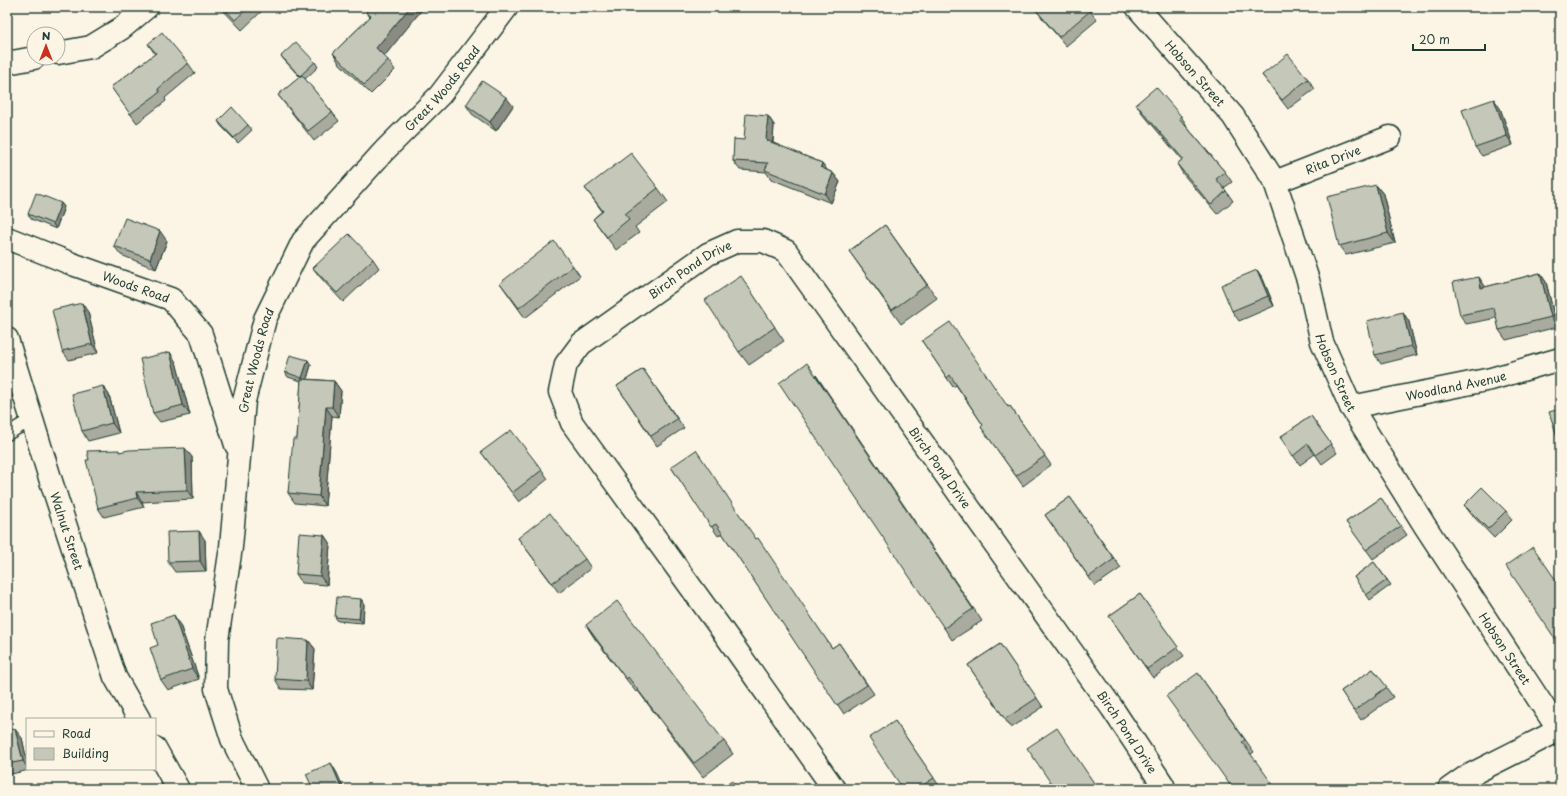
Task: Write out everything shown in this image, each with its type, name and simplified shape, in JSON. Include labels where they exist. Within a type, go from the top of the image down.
[{"type":"street","points":[[66,52],[91,47],[122,28],[147,7]]},
{"type":"street","name":"Great Woods Road","points":[[256,789],[256,786],[232,739],[216,689],[217,640],[231,547],[244,401],[265,319],[303,241],[384,151],[440,95],[507,7]]},
{"type":"street","name":"Hobson Street","points":[[1137,7],[1233,116],[1275,182],[1308,280],[1322,342],[1351,407],[1434,539],[1559,731]]},
{"type":"street","points":[[7,63],[26,59]]},
{"type":"street","name":"Rita Drive","points":[[1275,182],[1390,137]]},
{"type":"street","name":"Woods Road","points":[[7,238],[76,265],[171,299],[201,334],[239,455]]},
{"type":"street","name":"Birch Pond Drive","points":[[834,789],[727,637],[572,423],[560,392],[566,364],[581,344],[708,254],[737,241],[763,241],[786,251],[1112,708],[1163,785],[1164,789]]},
{"type":"street","name":"Walnut Street","points":[[7,339],[115,677],[138,718]]},
{"type":"street","name":"Woodland Avenue","points":[[1351,407],[1491,379],[1560,359]]},
{"type":"street","points":[[1448,789],[1466,777],[1559,731]]},
{"type":"street","points":[[156,750],[178,789]]},
{"type":"lane","points":[[7,434],[32,419]]},
{"type":"building","points":[[223,7],[249,7],[235,20]]},
{"type":"building","points":[[371,7],[410,7],[376,48],[388,60],[364,85],[333,53],[371,16],[366,12]]},
{"type":"building","points":[[1040,7],[1087,7],[1090,11],[1059,37],[1036,10]]},
{"type":"building","points":[[162,32],[188,63],[158,89],[160,92],[130,114],[111,87],[156,53],[148,44]]},
{"type":"building","points":[[296,42],[315,62],[300,76],[281,56]]},
{"type":"building","points":[[1288,54],[1308,79],[1282,100],[1262,75]]},
{"type":"building","points":[[302,75],[332,112],[308,131],[278,95]]},
{"type":"building","points":[[482,81],[506,97],[490,122],[466,105]]},
{"type":"building","points":[[1156,87],[1181,116],[1179,118],[1225,172],[1216,179],[1226,191],[1211,205],[1177,164],[1183,159],[1136,104]]},
{"type":"building","points":[[1494,99],[1507,136],[1475,147],[1462,110]]},
{"type":"building","points":[[232,107],[248,125],[234,138],[218,121]]},
{"type":"building","points":[[746,114],[768,116],[766,140],[822,163],[820,167],[833,173],[825,194],[765,170],[768,163],[733,161],[734,139],[744,140]]},
{"type":"building","points":[[631,153],[658,188],[625,214],[629,219],[607,237],[593,219],[603,211],[585,188]]},
{"type":"building","points":[[1376,185],[1388,233],[1339,246],[1327,197]]},
{"type":"building","points":[[36,193],[61,203],[53,224],[28,214]]},
{"type":"building","points":[[125,218],[160,231],[150,259],[114,246]]},
{"type":"building","points":[[885,225],[927,285],[892,310],[849,251]]},
{"type":"building","points":[[349,234],[373,259],[337,293],[313,268]]},
{"type":"building","points":[[554,241],[573,266],[519,308],[500,283]]},
{"type":"building","points":[[1257,270],[1268,296],[1232,311],[1221,285]]},
{"type":"building","points":[[1540,273],[1551,317],[1499,330],[1494,308],[1460,315],[1453,282],[1479,277],[1481,288]]},
{"type":"building","points":[[741,276],[775,327],[739,352],[705,300]]},
{"type":"building","points":[[82,303],[92,344],[62,351],[52,310]]},
{"type":"building","points":[[1403,312],[1411,346],[1375,355],[1367,321]]},
{"type":"building","points":[[950,322],[1008,407],[1010,406],[1045,456],[1016,476],[981,427],[983,425],[950,375],[947,378],[922,341]]},
{"type":"building","points":[[170,352],[183,405],[153,413],[140,359]]},
{"type":"building","points":[[290,355],[308,360],[302,378],[285,372]]},
{"type":"building","points":[[807,363],[973,609],[944,628],[779,383]]},
{"type":"building","points":[[643,369],[677,419],[651,436],[617,386]]},
{"type":"building","points":[[301,379],[334,381],[332,407],[326,407],[319,496],[288,493],[293,439],[297,439]]},
{"type":"building","points":[[103,386],[112,423],[82,431],[72,394]]},
{"type":"building","points":[[1560,409],[1560,445],[1549,412]]},
{"type":"building","points":[[1311,416],[1331,444],[1315,455],[1308,444],[1293,456],[1280,437]]},
{"type":"building","points":[[511,430],[542,470],[512,493],[481,452]]},
{"type":"building","points":[[185,448],[187,490],[136,492],[137,498],[98,508],[86,460],[89,460],[87,451],[119,450],[119,452],[129,450]]},
{"type":"building","points":[[696,450],[756,539],[758,538],[832,648],[839,643],[867,685],[837,705],[716,524],[711,527],[671,467]]},
{"type":"building","points":[[1482,487],[1506,511],[1488,529],[1464,505]]},
{"type":"building","points":[[1070,497],[1114,559],[1089,577],[1045,515]]},
{"type":"building","points":[[1381,498],[1401,526],[1366,550],[1346,522]]},
{"type":"building","points":[[550,513],[585,559],[552,583],[518,538]]},
{"type":"building","points":[[199,531],[200,561],[168,562],[167,532]]},
{"type":"building","points":[[299,533],[324,535],[320,576],[296,574]]},
{"type":"building","points":[[1533,547],[1560,586],[1560,646],[1506,566]]},
{"type":"building","points":[[1374,562],[1387,580],[1366,595],[1354,577]]},
{"type":"building","points":[[1140,594],[1178,647],[1147,669],[1109,616]]},
{"type":"building","points":[[337,597],[361,599],[359,619],[335,617]]},
{"type":"building","points":[[617,601],[724,741],[694,763],[628,677],[626,679],[586,625]]},
{"type":"building","points":[[174,615],[192,669],[161,680],[150,648],[158,645],[151,623]]},
{"type":"building","points":[[277,638],[308,640],[306,681],[275,679]]},
{"type":"building","points":[[1000,644],[1037,698],[1005,719],[968,665]]},
{"type":"building","points":[[1373,669],[1387,687],[1354,711],[1341,691]]},
{"type":"building","points":[[1198,673],[1245,740],[1242,742],[1276,789],[1233,789],[1166,696]]},
{"type":"building","points":[[895,721],[934,778],[917,789],[903,789],[869,738]]},
{"type":"building","points":[[1057,728],[1098,789],[1055,789],[1027,748]]},
{"type":"building","points":[[15,729],[23,761],[7,764],[7,730]]},
{"type":"building","points":[[331,763],[342,789],[313,789],[306,774]]},
{"type":"building","points":[[732,781],[738,789],[720,789]]}]
